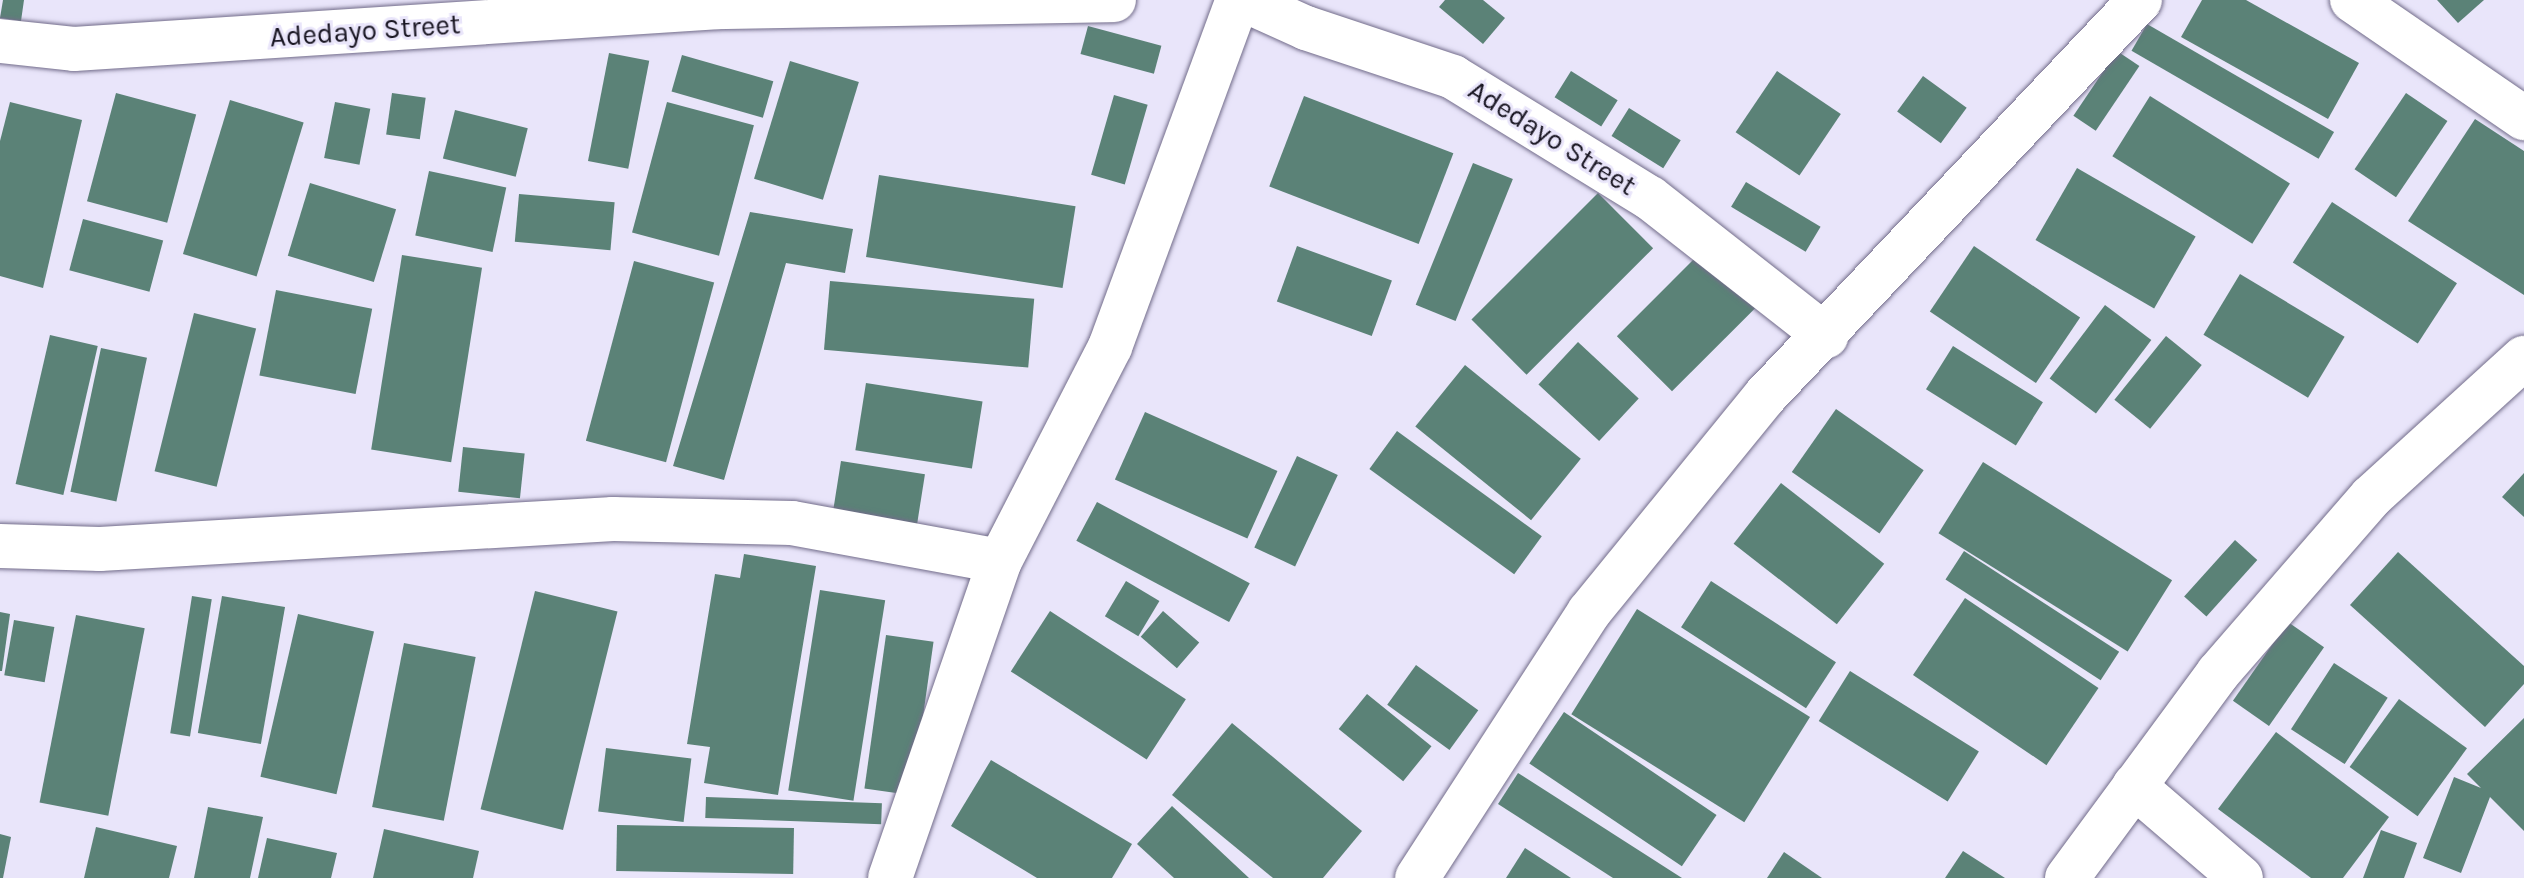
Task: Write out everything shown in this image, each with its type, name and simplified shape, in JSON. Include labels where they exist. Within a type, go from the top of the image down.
[{"type":"street","name":"Adedayo Street","points":[[0,41],[74,49],[720,7],[1114,0]]},
{"type":"street","name":"Adedayo Street","points":[[1241,0],[1306,28],[1453,77],[1650,198],[1826,336]]},
{"type":"street","points":[[890,878],[1000,561],[1110,347],[1241,0]]},
{"type":"street","points":[[1417,878],[1589,612],[1766,395],[1826,336],[2140,0]]},
{"type":"street","points":[[2352,0],[2524,118]]},
{"type":"street","points":[[2067,878],[2218,673],[2371,497],[2524,358]]},
{"type":"street","points":[[0,546],[100,549],[613,519],[792,523],[1000,561]]},
{"type":"street","points":[[2134,786],[2241,878]]},
{"type":"building","points":[[3,0],[24,0],[21,21],[0,18]]},
{"type":"building","points":[[1445,0],[1483,0],[1505,18],[1483,44],[1439,7]]},
{"type":"building","points":[[2202,0],[2246,0],[2359,63],[2328,119],[2181,37]]},
{"type":"building","points":[[2437,0],[2484,0],[2458,23]]},
{"type":"building","points":[[2147,24],[2334,132],[2319,159],[2132,51]]},
{"type":"building","points":[[1088,26],[1161,46],[1154,74],[1080,54]]},
{"type":"building","points":[[2117,51],[2139,66],[2096,131],[2073,116]]},
{"type":"building","points":[[609,53],[649,61],[628,169],[588,161]]},
{"type":"building","points":[[682,55],[773,81],[763,118],[672,92]]},
{"type":"building","points":[[790,61],[859,82],[823,200],[754,179]]},
{"type":"building","points":[[1571,71],[1618,100],[1601,126],[1555,97]]},
{"type":"building","points":[[1777,71],[1841,114],[1799,175],[1736,132]]},
{"type":"building","points":[[1923,76],[1967,108],[1941,143],[1897,112]]},
{"type":"building","points":[[116,93],[196,114],[167,223],[87,201]]},
{"type":"building","points":[[392,93],[426,98],[420,139],[386,135]]},
{"type":"building","points":[[2406,93],[2447,121],[2396,197],[2355,169]]},
{"type":"building","points":[[1114,95],[1148,105],[1125,184],[1091,175]]},
{"type":"building","points":[[1304,96],[1453,153],[1419,244],[1269,187]]},
{"type":"building","points":[[2150,96],[2290,183],[2252,244],[2112,156]]},
{"type":"building","points":[[230,100],[304,123],[257,276],[183,254]]},
{"type":"building","points":[[10,102],[82,120],[43,288],[0,276],[0,141]]},
{"type":"building","points":[[335,102],[370,109],[359,165],[324,158]]},
{"type":"building","points":[[667,102],[754,125],[719,256],[632,232]]},
{"type":"building","points":[[1629,108],[1681,140],[1663,168],[1612,136]]},
{"type":"building","points":[[455,110],[528,128],[516,177],[443,159]]},
{"type":"building","points":[[2475,119],[2524,151],[2524,295],[2408,221]]},
{"type":"building","points":[[1473,163],[1513,179],[1456,321],[1416,305]]},
{"type":"building","points":[[2077,168],[2196,236],[2154,308],[2036,240]]},
{"type":"building","points":[[429,171],[506,187],[493,252],[415,236]]},
{"type":"building","points":[[879,175],[1076,206],[1063,288],[866,257]]},
{"type":"building","points":[[1746,182],[1821,227],[1806,252],[1731,207]]},
{"type":"building","points":[[310,183],[396,209],[374,282],[288,256]]},
{"type":"building","points":[[1598,193],[1653,248],[1527,375],[1471,320]]},
{"type":"building","points":[[519,194],[615,202],[610,250],[515,242]]},
{"type":"building","points":[[2332,202],[2457,283],[2418,344],[2293,262]]},
{"type":"building","points":[[750,212],[853,229],[845,273],[786,263],[724,480],[673,466]]},
{"type":"building","points":[[83,219],[163,240],[149,292],[69,270]]},
{"type":"building","points":[[1297,246],[1392,281],[1372,336],[1277,301]]},
{"type":"building","points":[[1974,246],[2080,318],[2036,383],[1930,311]]},
{"type":"building","points":[[1701,252],[1756,307],[1672,391],[1617,336]]},
{"type":"building","points":[[402,255],[482,268],[451,462],[371,450]]},
{"type":"building","points":[[634,261],[714,282],[666,462],[586,441]]},
{"type":"building","points":[[2240,274],[2345,337],[2308,398],[2203,335]]},
{"type":"building","points":[[830,281],[1034,299],[1028,368],[824,350]]},
{"type":"building","points":[[276,290],[372,309],[356,394],[259,375]]},
{"type":"building","points":[[2105,305],[2151,340],[2096,413],[2050,378]]},
{"type":"building","points":[[194,313],[256,328],[217,487],[155,471]]},
{"type":"building","points":[[50,335],[98,346],[63,495],[16,484]]},
{"type":"building","points":[[2166,336],[2202,365],[2150,429],[2114,400]]},
{"type":"building","points":[[1578,342],[1639,399],[1599,441],[1538,384]]},
{"type":"building","points":[[1953,346],[2043,402],[2016,445],[1926,389]]},
{"type":"building","points":[[101,348],[147,358],[116,502],[70,492]]},
{"type":"building","points":[[1465,365],[1581,459],[1531,520],[1415,426]]},
{"type":"building","points":[[866,383],[983,401],[972,469],[855,450]]},
{"type":"building","points":[[1836,409],[1924,470],[1879,533],[1792,472]]},
{"type":"building","points":[[1145,412],[1277,471],[1247,539],[1115,480]]},
{"type":"building","points":[[1397,431],[1542,536],[1514,574],[1369,469]]},
{"type":"building","points":[[463,447],[525,453],[520,498],[458,492]]},
{"type":"building","points":[[1297,456],[1338,475],[1295,567],[1254,548]]},
{"type":"building","points":[[841,461],[925,474],[917,528],[833,514]]},
{"type":"building","points":[[1983,462],[2172,580],[2128,651],[1938,533]]},
{"type":"building","points":[[2524,473],[2524,517],[2502,497]]},
{"type":"building","points":[[1781,483],[1884,564],[1837,624],[1734,544]]},
{"type":"building","points":[[1097,502],[1250,583],[1229,622],[1076,541]]},
{"type":"building","points":[[2235,540],[2257,560],[2206,617],[2184,596]]},
{"type":"building","points":[[1964,551],[2119,652],[2101,680],[1945,580]]},
{"type":"building","points":[[2398,552],[2524,666],[2524,684],[2485,727],[2350,605]]},
{"type":"building","points":[[744,554],[816,566],[778,795],[704,783],[710,747],[687,744],[715,574],[740,578]]},
{"type":"building","points":[[1126,581],[1159,601],[1138,636],[1105,616]]},
{"type":"building","points":[[1711,581],[1836,662],[1806,708],[1681,627]]},
{"type":"building","points":[[820,590],[885,600],[853,801],[788,791]]},
{"type":"building","points":[[535,591],[617,612],[563,830],[481,809]]},
{"type":"building","points":[[192,596],[212,599],[190,736],[170,733]]},
{"type":"building","points":[[222,596],[285,607],[261,744],[198,733]]},
{"type":"building","points":[[1965,598],[2098,688],[2046,765],[1913,675]]},
{"type":"building","points":[[1637,609],[1810,717],[1744,822],[1571,714]]},
{"type":"building","points":[[1050,611],[1186,699],[1147,760],[1011,671]]},
{"type":"building","points":[[1163,611],[1199,642],[1177,668],[1141,637]]},
{"type":"building","points":[[0,612],[10,614],[2,671],[0,671]]},
{"type":"building","points":[[298,614],[374,632],[336,794],[260,777]]},
{"type":"building","points":[[76,615],[145,628],[108,816],[40,802]]},
{"type":"building","points":[[14,620],[54,627],[45,682],[4,675]]},
{"type":"building","points":[[2288,622],[2324,647],[2269,726],[2233,701]]},
{"type":"building","points":[[886,635],[934,642],[912,795],[864,788]]},
{"type":"building","points":[[404,643],[476,657],[444,821],[372,807]]},
{"type":"building","points":[[2334,663],[2388,698],[2345,764],[2291,729]]},
{"type":"building","points":[[1416,665],[1478,710],[1449,750],[1387,705]]},
{"type":"building","points":[[1850,671],[1979,752],[1948,802],[1819,721]]},
{"type":"building","points":[[1367,694],[1432,746],[1403,781],[1339,729]]},
{"type":"building","points":[[2399,699],[2467,748],[2418,816],[2350,767]]},
{"type":"building","points":[[1564,712],[1717,815],[1682,866],[1529,763]]},
{"type":"building","points":[[2524,718],[2524,831],[2490,797],[2461,873],[2423,858],[2454,777],[2481,788],[2467,774]]},
{"type":"building","points":[[1232,723],[1362,831],[1323,878],[1273,878],[1172,795]]},
{"type":"building","points":[[2276,732],[2389,817],[2343,878],[2311,878],[2218,809]]},
{"type":"building","points":[[606,748],[691,758],[684,822],[598,812]]},
{"type":"building","points":[[991,760],[1132,844],[1112,878],[1037,878],[951,826]]},
{"type":"building","points":[[1518,773],[1682,878],[1613,878],[1498,804]]},
{"type":"building","points":[[706,797],[882,803],[881,824],[705,818]]},
{"type":"building","points":[[1172,806],[1249,878],[1174,878],[1137,844]]},
{"type":"building","points":[[208,807],[263,817],[250,878],[194,878]]},
{"type":"building","points":[[617,825],[794,828],[793,874],[616,871]]},
{"type":"building","points":[[96,827],[177,846],[169,878],[84,878]]},
{"type":"building","points":[[384,829],[479,851],[473,878],[373,878]]},
{"type":"building","points":[[2381,830],[2417,843],[2404,878],[2363,878]]},
{"type":"building","points":[[0,834],[11,837],[3,878],[0,878]]},
{"type":"building","points":[[267,838],[337,853],[331,878],[258,878]]},
{"type":"building","points":[[1525,848],[1571,878],[1506,878]]},
{"type":"building","points":[[1963,851],[2005,878],[1945,878]]},
{"type":"building","points":[[1784,852],[1822,878],[1767,878]]}]
